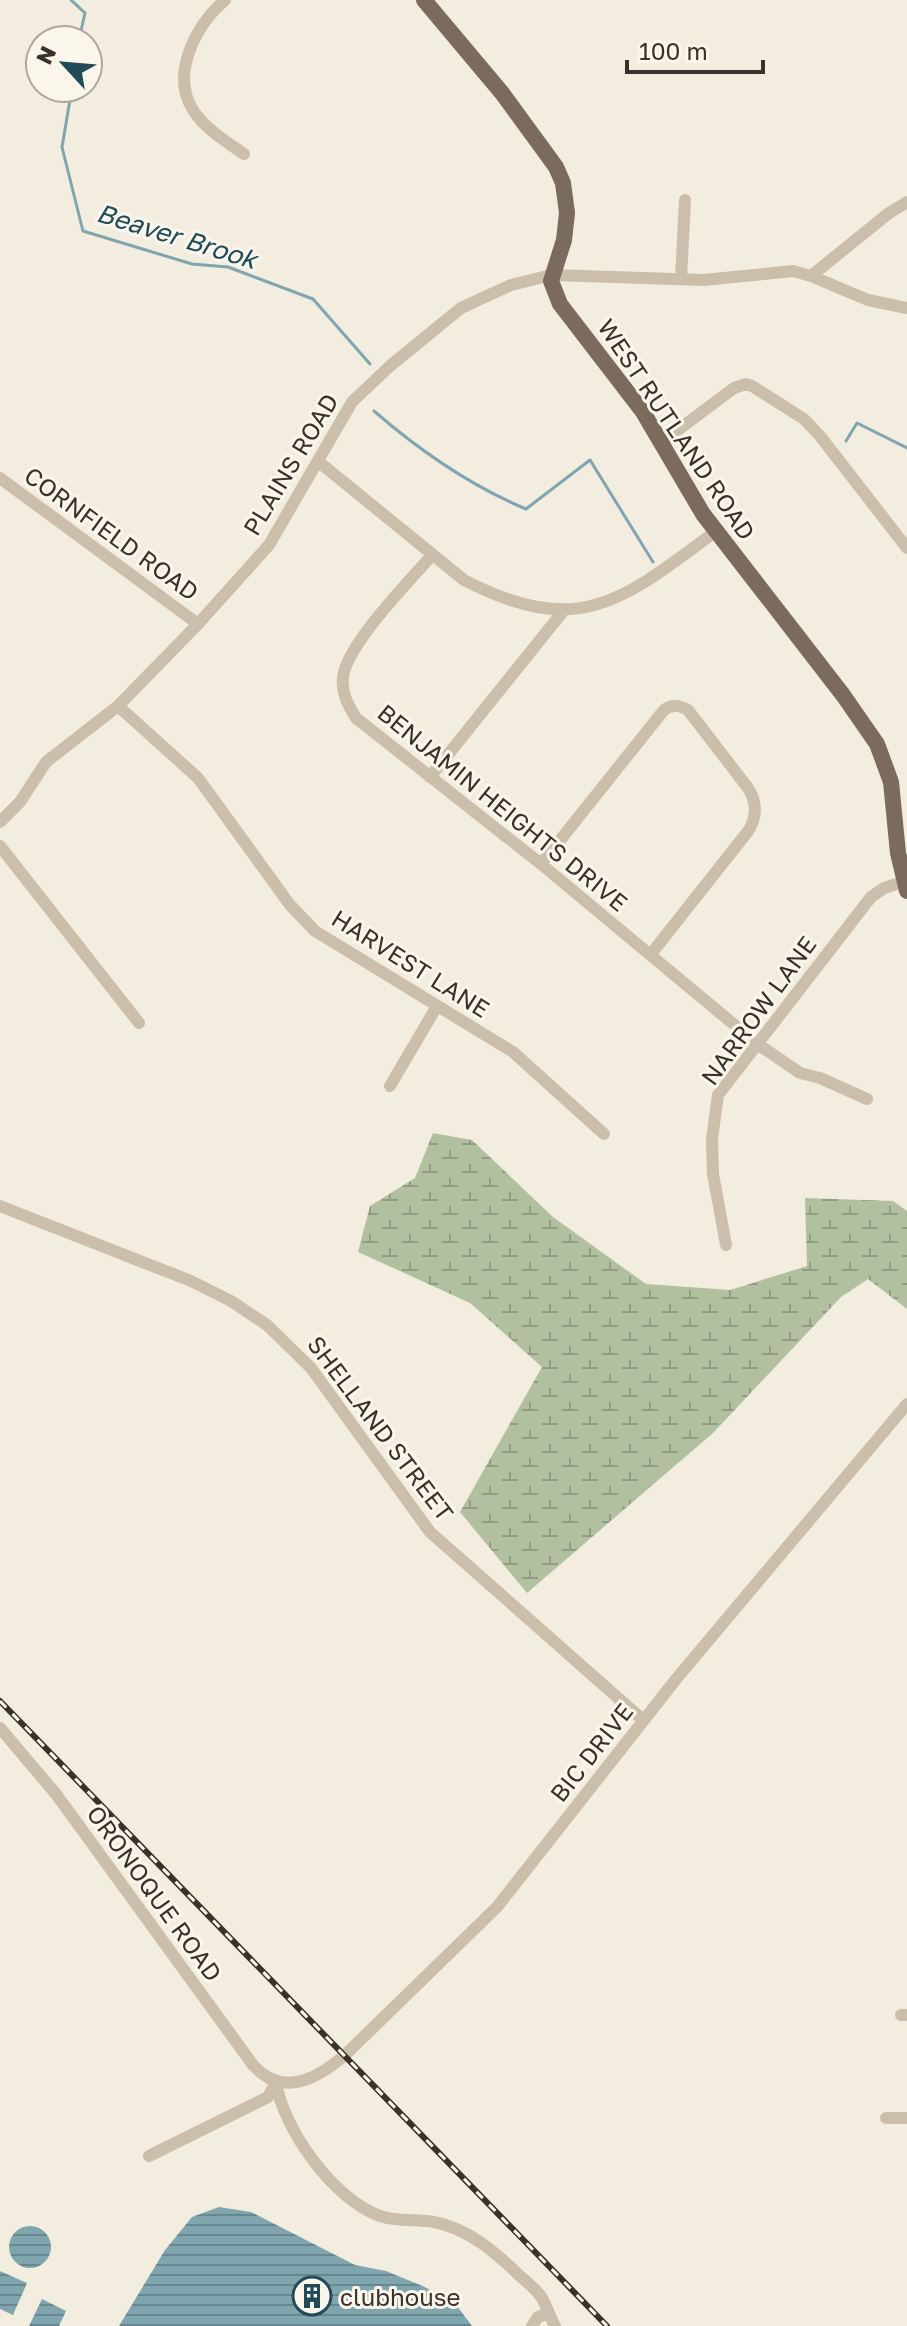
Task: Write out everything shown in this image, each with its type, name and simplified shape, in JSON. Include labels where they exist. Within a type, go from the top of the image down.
[{"type":"main road","points":[[424,0],[510,103],[556,167],[563,183],[567,213],[564,240],[551,275]]},
{"type":"main road","name":"WEST RUTLAND ROAD","points":[[551,275],[552,288],[560,304],[643,412],[688,490],[716,531],[843,695],[877,744],[891,782],[905,886]]},
{"type":"street","points":[[225,0],[208,17],[193,43],[184,72],[185,88],[190,106],[202,122],[244,154]]},
{"type":"street","points":[[681,279],[685,200]]},
{"type":"street","points":[[811,276],[907,202]]},
{"type":"street","name":"PLAINS ROAD","points":[[0,822],[20,802],[46,762],[118,706],[269,545],[352,402],[441,324],[469,304],[491,292],[551,275],[719,279],[786,271],[811,276],[868,300],[907,308]]},
{"type":"street","points":[[662,442],[734,388],[746,384],[752,386],[804,419],[907,548]]},
{"type":"street","points":[[319,462],[464,580],[489,593],[536,608],[591,606],[637,589],[716,531]]},
{"type":"street","name":"CORNFIELD ROAD","points":[[0,478],[198,624]]},
{"type":"street","name":"BENJAMIN HEIGHTS DRIVE","points":[[432,555],[350,654],[342,679],[348,705],[356,718],[541,864],[737,1027]]},
{"type":"street","points":[[430,777],[565,609]]},
{"type":"street","points":[[541,864],[664,710],[676,705],[688,710],[748,788],[754,799],[755,812],[749,830],[651,954]]},
{"type":"street","name":"HARVEST LANE","points":[[118,706],[198,778],[290,905],[315,931],[513,1052],[604,1134]]},
{"type":"street","points":[[0,846],[139,1023]]},
{"type":"street","name":"NARROW LANE","points":[[726,1245],[713,1174],[712,1139],[718,1095],[871,897],[884,888],[905,886]]},
{"type":"street","points":[[390,1086],[437,1006]]},
{"type":"street","points":[[756,1043],[800,1073],[820,1078],[867,1099]]},
{"type":"street","name":"SHELLAND STREET","points":[[0,1206],[191,1281],[231,1301],[267,1325],[311,1368],[430,1532],[643,1720]]},
{"type":"street","name":"BIC DRIVE","points":[[276,2082],[302,2081],[332,2066],[454,1951],[516,1885],[643,1720],[907,1404]]},
{"type":"street","name":"ORONOQUE ROAD","points":[[0,1728],[56,1794],[253,2065],[276,2082]]},
{"type":"street","points":[[149,2156],[268,2097],[276,2082]]},
{"type":"street","points":[[276,2082],[278,2099],[297,2138],[360,2208],[388,2219],[433,2222],[450,2227],[489,2247],[541,2296],[555,2326]]},
{"type":"street","points":[[886,2118],[907,2118]]},
{"type":"street","points":[[532,2326],[538,2317],[549,2313]]},
{"type":"green space","points":[[433,1133],[472,1140],[553,1217],[646,1284],[730,1290],[807,1266],[805,1198],[893,1201],[907,1211],[907,1309],[868,1279],[841,1297],[713,1433],[527,1593],[460,1512],[542,1367],[470,1303],[358,1252],[370,1206],[415,1178]]},
{"type":"water","points":[[219,2207],[251,2212],[355,2265],[386,2271],[425,2287],[457,2306],[472,2326],[119,2326],[165,2250],[192,2217]],"holes":[[[312,2280],[323,2285],[326,2296],[321,2307],[310,2310],[298,2305],[295,2294],[301,2283]]]},
{"type":"water","points":[[30,2226],[45,2232],[51,2247],[45,2262],[30,2268],[15,2262],[9,2247],[15,2232]]},
{"type":"water","points":[[0,2271],[27,2283],[13,2315],[0,2309]]},
{"type":"water","points":[[42,2299],[66,2311],[59,2326],[29,2326]]},
{"type":"pier","points":[[312,2279],[323,2285],[326,2296],[321,2307],[310,2310],[298,2305],[295,2294],[301,2283]],"holes":[[[311,2284],[319,2288],[322,2296],[318,2304],[310,2306],[302,2302],[299,2294],[303,2286]]]},
{"type":"waterway","name":"Beaver Brook","points":[[71,0],[85,13],[83,24]]},
{"type":"waterway","name":"Beaver Brook","points":[[69,104],[62,147],[83,231],[192,264],[228,267],[313,299],[370,364]]},
{"type":"waterway","name":"Beaver Brook","points":[[374,411],[446,466],[526,509],[590,460],[653,562]]},
{"type":"waterway","name":"Beaver Brook","points":[[846,441],[857,423],[907,448]]},
{"type":"railway","points":[[0,1701],[607,2326]]},
{"type":"place","name":"clubhouse","points":[[312,2296]]}]
